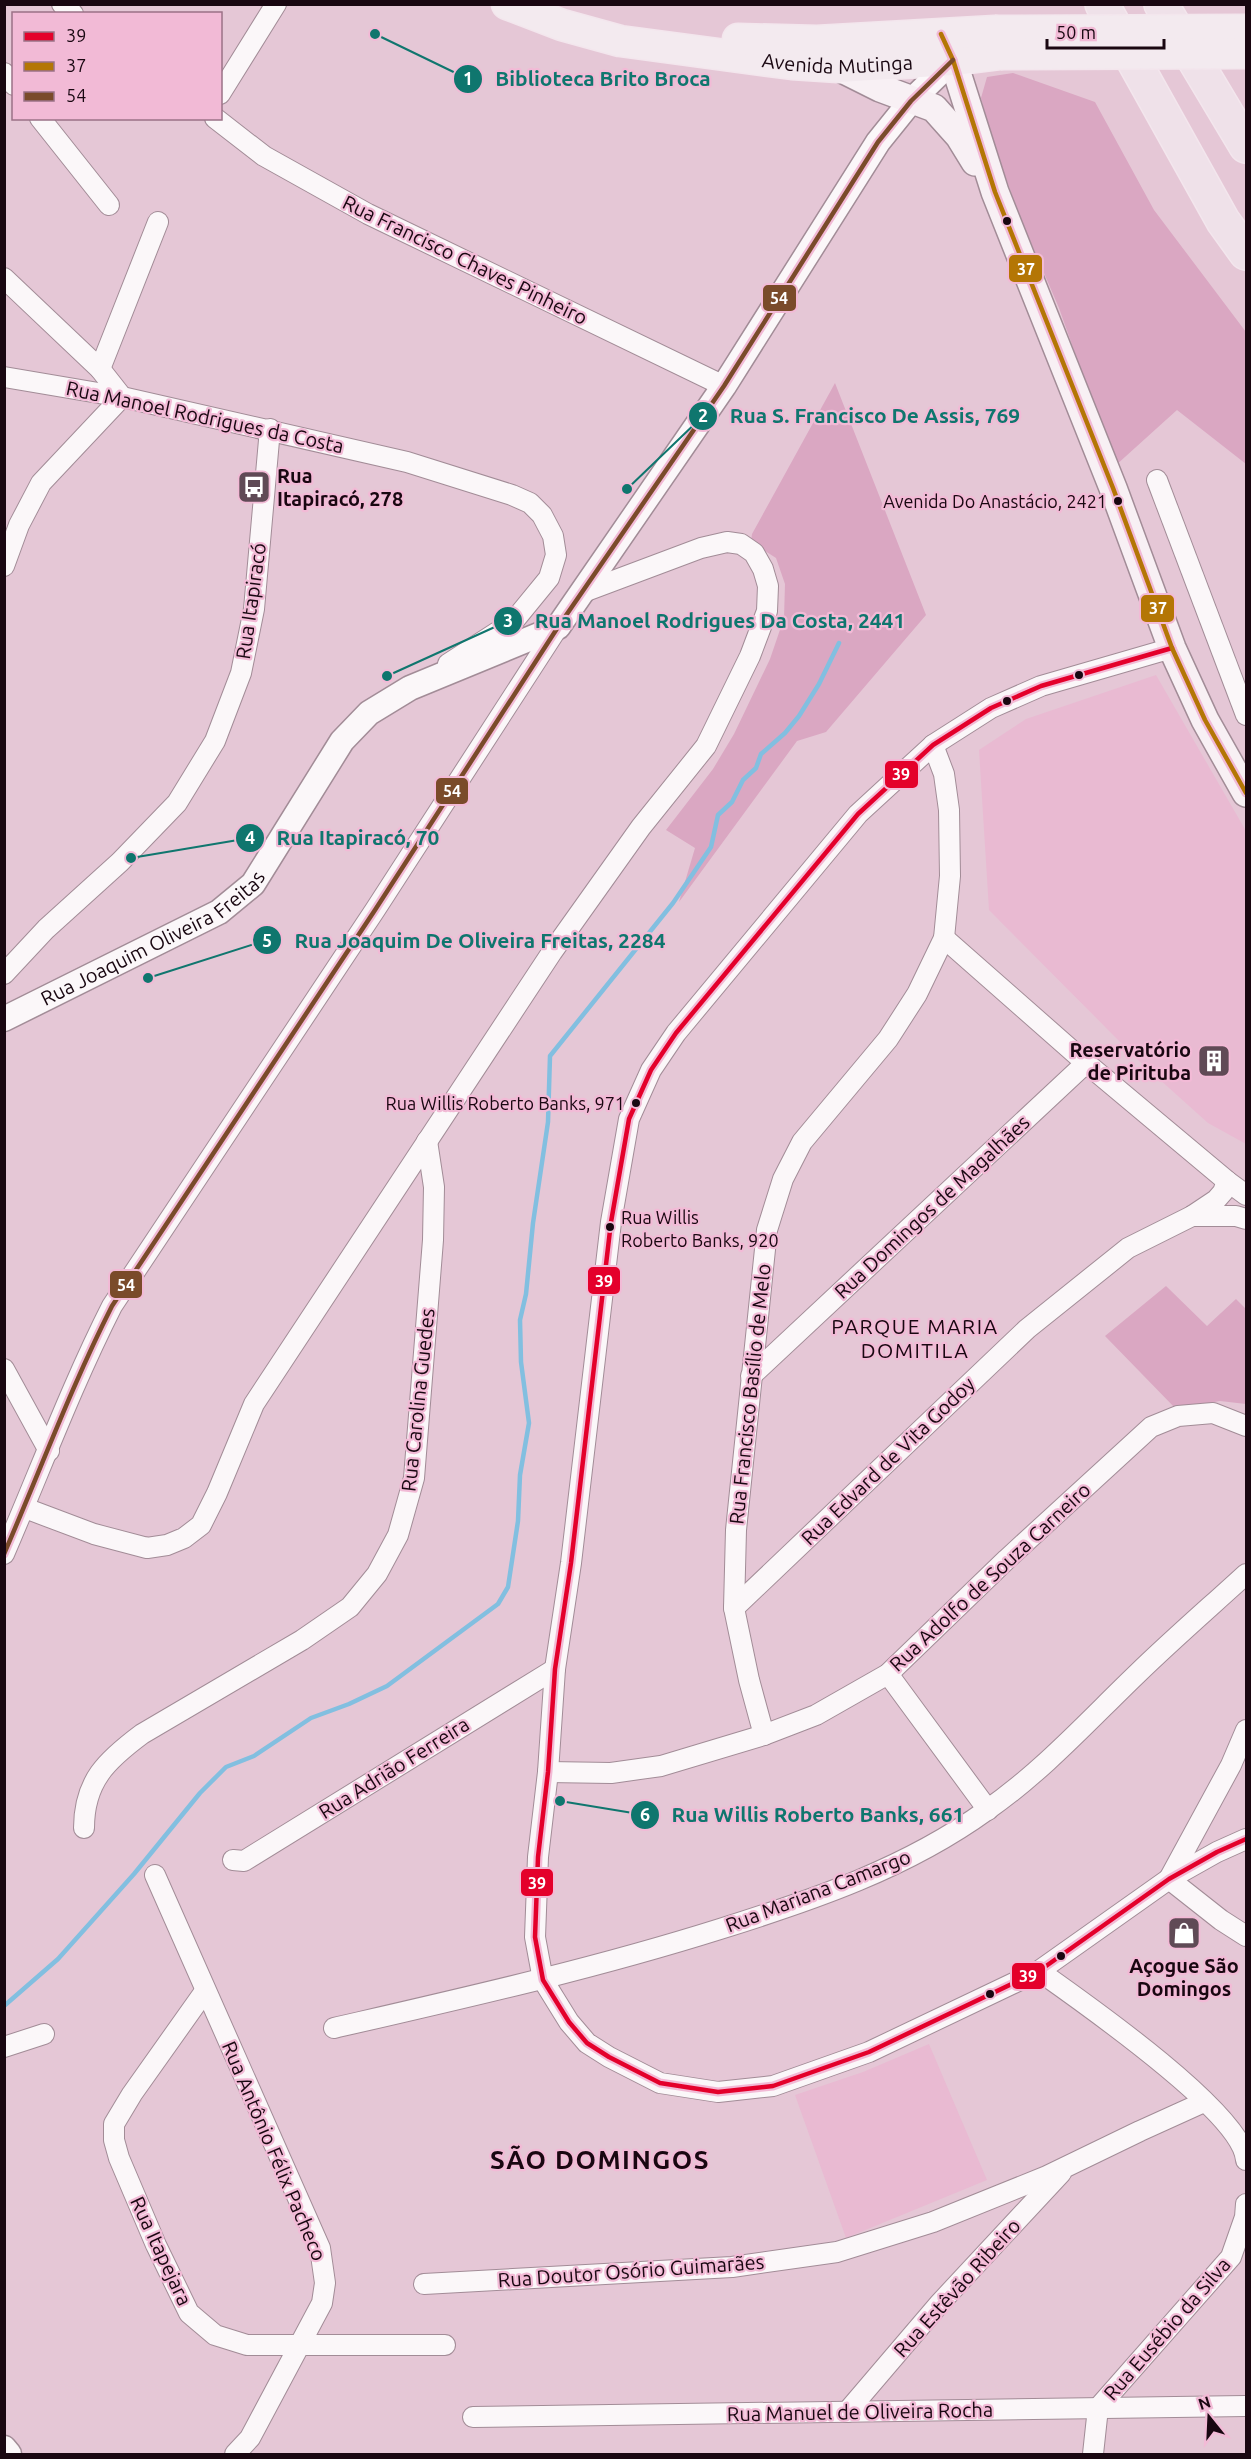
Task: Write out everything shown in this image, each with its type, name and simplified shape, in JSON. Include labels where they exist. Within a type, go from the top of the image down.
[{"type":"highway","points":[[1102,4],[1223,221],[1246,253]]},
{"type":"highway","points":[[1161,4],[1246,146]]},
{"type":"main road","name":"Avenida Mutinga","points":[[507,4],[562,25],[620,41],[792,64],[838,67],[947,47],[1246,30]]},
{"type":"main road","name":"Avenida Mutinga","points":[[565,4],[617,22],[689,35],[795,41],[892,37],[947,47]]},
{"type":"main road","points":[[892,37],[887,41],[851,49],[843,56],[838,67],[855,77],[911,101],[934,108],[942,114],[995,192]]},
{"type":"main road","name":"Avenida Mutinga","points":[[998,43],[1246,52]]},
{"type":"main road","points":[[947,47],[995,192],[1113,488],[1172,648],[1205,720],[1246,793]]},
{"type":"street","points":[[222,91],[276,4]]},
{"type":"street","points":[[4,1554],[9,1532],[25,1508],[80,1369],[112,1306],[375,910],[558,627],[724,386],[878,142],[911,101],[947,47]]},
{"type":"street","points":[[42,120],[109,205]]},
{"type":"street","name":"Rua Francisco Chaves Pinheiro","points":[[218,120],[264,156],[368,214],[724,386]]},
{"type":"street","points":[[100,369],[158,222]]},
{"type":"street","points":[[4,278],[100,369],[122,397],[41,483],[19,525],[4,566]]},
{"type":"street","name":"Rua Manoel Rodrigues da Costa","points":[[4,377],[122,397],[270,429],[407,462],[512,495],[530,503],[542,514],[553,536],[556,555],[549,578],[513,622],[410,688]]},
{"type":"street","name":"Rua Itapiracó","points":[[4,974],[46,929],[120,862],[177,803],[215,741],[241,673],[254,609],[270,429]]},
{"type":"street","points":[[1157,480],[1246,715]]},
{"type":"street","points":[[25,1508],[94,1534],[147,1548],[167,1545],[184,1538],[201,1525],[217,1493],[254,1404],[552,952],[641,827],[705,746],[750,656],[767,611],[768,586],[763,569],[754,554],[741,544],[727,542],[701,548],[581,593]]},
{"type":"street","name":"Rua Joaquim Oliveira Freitas","points":[[4,1018],[219,912],[253,884],[342,741],[369,713],[410,688],[558,627]]},
{"type":"street","points":[[1172,648],[1041,686],[992,708],[933,744],[858,814],[676,1033],[651,1071],[629,1119],[611,1222],[571,1563],[555,1669],[548,1772],[538,1857],[535,1937],[543,1980],[569,2022],[587,2043],[609,2057],[660,2082],[718,2092],[773,2086],[869,2052],[1039,1971],[1169,1879],[1217,1852],[1246,1839]]},
{"type":"street","name":"Rua Francisco Basílio de Melo","points":[[764,1735],[749,1680],[734,1608],[736,1530],[767,1230],[783,1179],[801,1142],[888,1039],[917,994],[944,938],[950,876],[949,810],[944,774],[933,744]]},
{"type":"street","points":[[944,938],[1086,1063],[1246,1196]]},
{"type":"street","name":"Rua Domingos de Magalhães","points":[[751,1376],[1086,1063]]},
{"type":"street","name":"Rua Carolina Guedes","points":[[84,1828],[84,1808],[90,1788],[99,1772],[120,1750],[142,1734],[302,1640],[350,1607],[377,1574],[398,1535],[414,1478],[433,1240],[434,1187],[427,1141]]},
{"type":"street","name":"Rua Edvard de Vita Godoy","points":[[734,1608],[1027,1329],[1128,1248],[1192,1216],[1216,1200],[1223,1192],[1227,1181]]},
{"type":"street","name":"Rua Edvard de Vita Godoy","points":[[1192,1216],[1236,1216],[1246,1219]]},
{"type":"street","points":[[4,1370],[49,1451]]},
{"type":"street","name":"Rua Adolfo de Souza Carneiro","points":[[548,1772],[611,1773],[661,1766],[764,1735],[816,1715],[888,1674],[1007,1559],[1151,1426],[1178,1416],[1213,1413],[1246,1426]]},
{"type":"street","name":"Rua Mariana Camargo","points":[[334,2028],[543,1980],[648,1952],[791,1906],[876,1874],[923,1851],[988,1810],[1033,1774],[1139,1672],[1246,1574]]},
{"type":"street","name":"Rua Adrião Ferreira","points":[[233,1860],[239,1863],[244,1861],[555,1669]]},
{"type":"street","points":[[888,1674],[988,1810]]},
{"type":"street","points":[[1169,1879],[1231,1764],[1246,1730]]},
{"type":"street","name":"Rua Antônio Félix Pacheco","points":[[155,1875],[320,2248],[325,2275],[322,2303],[301,2345],[250,2438],[235,2454]]},
{"type":"street","points":[[1169,1879],[1221,1920],[1246,1936]]},
{"type":"street","points":[[1039,1971],[1115,2026],[1170,2070],[1227,2124],[1246,2151],[1246,2160]]},
{"type":"street","name":"Rua Itapejara","points":[[205,1991],[114,2124],[114,2140],[156,2245],[189,2313],[215,2335],[247,2345],[445,2345]]},
{"type":"street","points":[[4,2046],[44,2034]]},
{"type":"street","name":"Rua Doutor Osório Guimarães","points":[[424,2284],[732,2267],[837,2252],[933,2222],[1047,2176],[1204,2102]]},
{"type":"street","name":"Rua Estêvão Ribeiro","points":[[847,2412],[940,2303],[1069,2165]]},
{"type":"street","name":"Rua Eusébio da Silva","points":[[1093,2454],[1098,2408],[1231,2257],[1245,2217],[1246,2204]]},
{"type":"street","name":"Rua Manuel de Oliveira Rocha","points":[[473,2417],[1246,2406]]},
{"type":"street","points":[[4,2448],[9,2454]]},
{"type":"shaded area","points":[[1013,73],[1095,102],[1154,210],[1246,332],[1246,464],[1177,410],[1115,466],[1059,308],[1020,217],[993,142],[981,98],[987,77]]},
{"type":"shaded area","points":[[835,383],[926,615],[826,732],[797,741],[679,902],[695,848],[666,830],[713,769],[734,734],[770,659],[784,618],[785,584],[776,558],[751,542],[752,534]]},
{"type":"shaded area","points":[[1156,675],[1246,831],[1246,1144],[1208,1123],[1138,1060],[989,910],[979,750],[1026,719]]},
{"type":"shaded area","points":[[1166,1286],[1207,1326],[1236,1299],[1246,1309],[1246,1404],[1220,1401],[1176,1409],[1105,1336]]},
{"type":"shaded area","points":[[929,2044],[987,2180],[846,2238],[795,2095],[863,2072]]},
{"type":"waterway","points":[[4,2006],[58,1959],[134,1874],[200,1793],[226,1767],[254,1756],[311,1718],[349,1704],[387,1686],[498,1604],[508,1587],[518,1521],[520,1475],[529,1423],[521,1362],[520,1320],[526,1294],[533,1223],[548,1122],[550,1056],[673,903],[711,847],[718,815],[732,802],[743,780],[756,768],[761,754],[785,733],[799,716],[819,684],[839,643]]},
{"type":"transit line","name":"37","points":[[941,34],[953,60],[995,192],[1113,488],[1172,648],[1205,720],[1246,793]]},
{"type":"transit line","name":"54","points":[[4,1554],[69,1398],[112,1306],[375,910],[558,627],[724,386],[878,142],[911,101],[953,60]]},
{"type":"transit line","name":"39","points":[[1172,648],[1041,686],[991,708],[933,745],[858,814],[676,1033],[651,1070],[629,1119],[611,1222],[571,1563],[555,1669],[548,1772],[538,1857],[535,1937],[543,1980],[569,2022],[587,2043],[609,2057],[660,2083],[718,2092],[773,2086],[869,2052],[1039,1971],[1169,1879],[1217,1852],[1246,1839]]},
{"type":"place","name":"Biblioteca Brito Broca","points":[[375,34]]},
{"type":"place","name":"Rua Itapiracó, 278","points":[[254,487]]},
{"type":"place","name":"Rua S. Francisco De Assis, 769","points":[[627,489]]},
{"type":"place","name":"Avenida Do Anastácio, 2421","points":[[1118,501]]},
{"type":"place","name":"Rua Manoel Rodrigues Da Costa, 2441","points":[[387,676]]},
{"type":"place","name":"Rua Itapiracó, 70","points":[[131,858]]},
{"type":"place","name":"Rua Joaquim De Oliveira Freitas, 2284","points":[[148,978]]},
{"type":"place","name":"Reservatório de Pirituba","points":[[1214,1061]]},
{"type":"place","name":"Rua Willis Roberto Banks, 971","points":[[636,1103]]},
{"type":"place","name":"Rua Willis Roberto Banks, 920","points":[[610,1227]]},
{"type":"place","name":"Rua Willis Roberto Banks, 661","points":[[560,1801]]},
{"type":"place","name":"Açogue São Domingos","points":[[1184,1933]]},
{"type":"district","name":"PARQUE MARIA DOMITILA","points":[[915,1339]]},
{"type":"district","name":"SÃO DOMINGOS","points":[[600,2160]]}]
